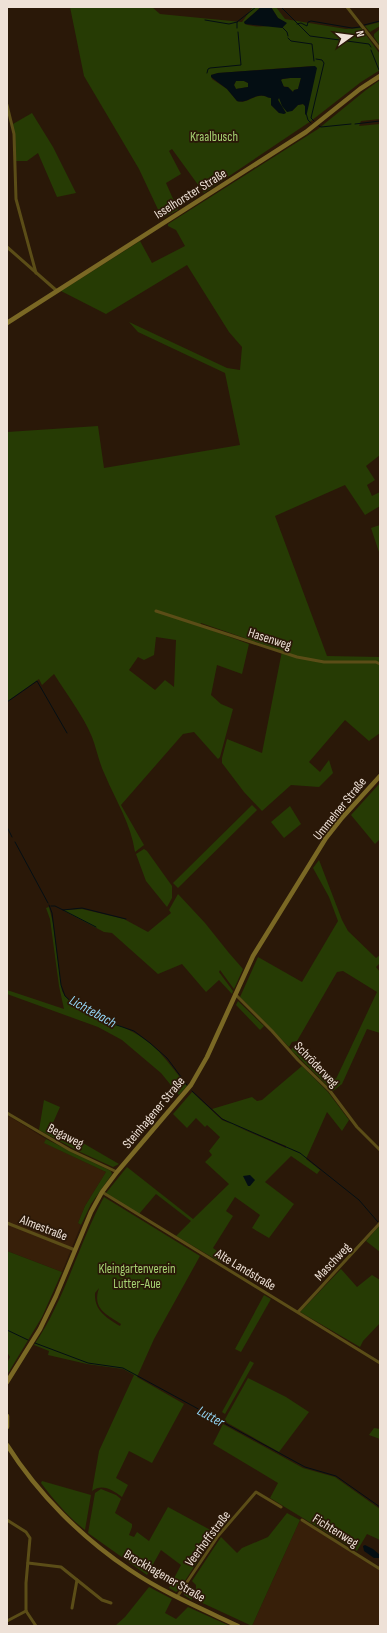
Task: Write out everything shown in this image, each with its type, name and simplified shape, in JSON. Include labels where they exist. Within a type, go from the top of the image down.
[{"type":"main road","name":"Isselhorster Straße","points":[[7,323],[306,132],[360,89],[380,76]]},
{"type":"main road","name":"Ummelner Straße","points":[[316,855],[333,829],[380,776]]},
{"type":"main road","name":"Steinhagener Straße","points":[[7,1382],[40,1329],[56,1296],[91,1212],[102,1192],[117,1172],[191,1085],[207,1057],[253,956],[316,855]]},
{"type":"main road","points":[[7,1416],[7,1428]]},
{"type":"main road","name":"Brockhagener Straße","points":[[7,1445],[43,1493],[81,1531],[130,1570],[177,1597],[238,1626]]},
{"type":"street","points":[[347,7],[380,49]]},
{"type":"street","points":[[7,105],[14,134],[16,200],[36,273]]},
{"type":"street","points":[[7,247],[57,291]]},
{"type":"street","name":"Hasenweg","points":[[156,611],[297,657],[324,662],[376,662],[380,664]]},
{"type":"street","name":"Schröderweg","points":[[235,994],[330,1091],[357,1127],[380,1150]]},
{"type":"street","name":"Begaweg","points":[[7,1113],[64,1146],[117,1172]]},
{"type":"street","name":"Alte Landstraße","points":[[102,1192],[380,1363]]},
{"type":"street","name":"Almestraße","points":[[7,1223],[75,1250]]},
{"type":"street","name":"Maschweg","points":[[298,1312],[380,1223]]},
{"type":"street","name":"Veerhoffstraße","points":[[177,1597],[218,1536],[256,1492],[280,1507]]},
{"type":"street","points":[[7,1520],[28,1534],[30,1540],[26,1611],[36,1626]]},
{"type":"street","name":"Fichtenweg","points":[[302,1520],[380,1569]]},
{"type":"street","points":[[28,1563],[61,1567],[102,1600],[111,1603]]},
{"type":"street","points":[[72,1608],[77,1580]]},
{"type":"street","points":[[7,1621],[26,1611]]},
{"type":"shaded area","points":[[261,7],[271,7],[278,18],[287,23],[282,28],[245,24],[244,22]]},
{"type":"shaded area","points":[[315,66],[317,68],[307,113],[305,115],[305,106],[303,104],[298,105],[292,111],[287,112],[282,106],[279,98],[278,100],[286,113],[284,114],[279,113],[271,105],[271,98],[265,96],[261,95],[241,102],[237,101],[227,89],[211,77],[211,75],[218,73]],"holes":[[[301,78],[298,89],[294,90],[293,92],[288,87],[284,87],[281,80]],[[236,81],[244,81],[248,83],[248,87],[236,89],[234,85]]]},
{"type":"shaded area","points":[[7,1115],[46,1139],[45,1143],[106,1172],[85,1206],[78,1223],[81,1225],[62,1272],[7,1251]]},
{"type":"shaded area","points":[[250,1175],[255,1180],[250,1186],[248,1186],[243,1176]]},
{"type":"shaded area","points":[[300,1520],[380,1570],[380,1626],[252,1626]]},
{"type":"shaded area","points":[[365,1545],[380,1555],[380,1558],[374,1558],[364,1551],[363,1546]]},
{"type":"green space","name":"Kraalbusch","points":[[70,7],[152,7],[160,14],[242,22],[253,7],[261,7],[244,22],[250,26],[260,27],[285,22],[278,18],[271,7],[276,7],[285,19],[346,29],[361,28],[380,54],[380,70],[361,82],[311,121],[204,193],[172,149],[169,151],[181,174],[166,183],[178,210],[162,218],[139,169],[84,76]],"holes":[[[313,66],[305,114],[305,106],[303,104],[298,105],[292,111],[279,97],[278,100],[286,113],[279,113],[271,105],[271,98],[265,96],[256,97],[243,102],[237,101],[227,89],[212,79],[211,75],[218,73]]]},
{"type":"green space","points":[[380,22],[380,26],[370,32],[365,26]]},
{"type":"green space","points":[[380,29],[380,46],[374,37],[374,34]]},
{"type":"green space","points":[[301,78],[298,89],[294,90],[293,92],[288,87],[283,86],[281,80]]},
{"type":"green space","points":[[380,80],[380,119],[361,121],[359,126],[380,124],[380,455],[366,466],[375,480],[367,485],[372,496],[380,492],[380,506],[365,515],[345,485],[275,516],[327,656],[380,657],[380,733],[369,741],[345,720],[309,762],[320,772],[329,760],[333,773],[319,787],[291,785],[262,811],[244,792],[222,763],[222,758],[227,739],[262,753],[282,651],[201,623],[200,626],[249,644],[242,674],[217,665],[211,695],[221,704],[233,709],[220,757],[218,759],[194,732],[183,734],[121,805],[144,845],[135,852],[127,822],[103,770],[94,742],[79,713],[54,674],[42,685],[39,679],[8,701],[7,700],[7,432],[98,426],[104,468],[240,445],[225,373],[138,332],[129,322],[227,368],[240,370],[242,347],[229,332],[187,265],[106,314],[61,291],[140,241],[152,263],[185,246],[176,230],[168,226],[168,224],[318,129]],"holes":[[[156,637],[176,640],[174,687],[165,680],[155,690],[129,670],[138,657],[144,660],[154,655]]]},
{"type":"green space","points":[[236,81],[244,81],[248,83],[248,87],[236,89],[234,85]]},
{"type":"green space","points":[[32,113],[53,147],[76,193],[57,197],[38,153],[27,161],[16,161],[13,124]]},
{"type":"green space","points":[[380,525],[380,555],[371,528]]},
{"type":"green space","points":[[380,783],[380,839],[375,844],[351,815]]},
{"type":"green space","points":[[252,805],[257,810],[178,888],[173,883]]},
{"type":"green space","points":[[290,806],[301,824],[284,838],[271,822]]},
{"type":"green space","points":[[144,849],[172,886],[172,898],[167,907],[146,881],[136,854]]},
{"type":"green space","points":[[319,860],[342,920],[348,931],[376,958],[380,955],[380,963],[376,967],[380,972],[380,1033],[367,1029],[342,1084],[333,1091],[291,1050],[293,1047],[336,1079],[377,992],[343,971],[337,972],[297,1041],[292,1042],[289,1047],[240,997],[258,957],[302,982],[338,921],[329,897],[313,868]]},
{"type":"green space","points":[[178,894],[205,923],[243,969],[234,989],[220,970],[219,972],[233,991],[232,994],[219,980],[206,992],[182,964],[158,974],[112,933],[104,932],[64,911],[82,909],[124,919],[148,932],[171,913],[169,910]]},
{"type":"green space","points":[[49,907],[53,923],[62,991],[76,1006],[129,1030],[153,1046],[165,1058],[187,1086],[179,1095],[161,1073],[122,1040],[98,1027],[7,994],[7,990],[64,1009],[59,986],[50,919],[46,908]]},
{"type":"green space","points":[[238,1001],[264,1026],[260,1030],[236,1005]]},
{"type":"green space","points":[[302,1066],[328,1092],[349,1120],[342,1131],[327,1112],[306,1159],[320,1170],[317,1174],[291,1156],[265,1182],[294,1204],[269,1238],[252,1228],[260,1215],[235,1197],[226,1211],[233,1216],[213,1248],[224,1256],[220,1262],[176,1236],[191,1221],[156,1194],[139,1214],[106,1193],[127,1167],[193,1219],[229,1184],[205,1162],[212,1155],[209,1151],[220,1137],[207,1125],[205,1127],[196,1118],[187,1128],[173,1114],[192,1092],[222,1120],[231,1124],[212,1109],[252,1097],[257,1101],[262,1100]],"holes":[[[233,1125],[286,1146],[286,1148]]]},
{"type":"green space","points":[[44,1100],[60,1107],[52,1125],[119,1164],[113,1167],[78,1151],[39,1130]]},
{"type":"green space","points":[[46,1139],[111,1171],[112,1174],[91,1204],[81,1225],[78,1223],[85,1206],[106,1172],[44,1143]]},
{"type":"green space","name":"Kleingartenverein Lutter-Aue","points":[[104,1197],[200,1256],[154,1339],[137,1377],[184,1404],[152,1463],[129,1451],[116,1478],[128,1485],[122,1497],[107,1488],[100,1488],[92,1491],[99,1451],[134,1375],[123,1369],[87,1364],[48,1355],[49,1351],[34,1345],[45,1328],[63,1291]],"holes":[[[99,1288],[97,1295],[99,1306],[106,1314],[121,1324],[120,1326],[106,1317],[99,1309],[95,1299],[95,1293]]]},
{"type":"green space","points":[[379,1226],[380,1227],[380,1252],[366,1241]]},
{"type":"green space","points":[[7,1251],[62,1272],[42,1317],[7,1375],[7,1363],[10,1357],[7,1352]]},
{"type":"green space","points":[[341,1269],[357,1287],[372,1275],[380,1280],[380,1323],[363,1341],[360,1347],[300,1312]]},
{"type":"green space","points":[[264,1295],[271,1299],[241,1352],[235,1349]]},
{"type":"green space","points":[[250,1361],[254,1363],[225,1414],[222,1412]]},
{"type":"green space","points":[[248,1378],[286,1397],[309,1412],[279,1452],[224,1421]]},
{"type":"green space","points":[[223,1424],[303,1468],[335,1477],[380,1509],[380,1540],[367,1534],[357,1551],[270,1498],[278,1483],[213,1444]]},
{"type":"green space","points":[[374,1428],[380,1429],[380,1439],[369,1435]]},
{"type":"green space","points":[[42,1481],[91,1495],[85,1530],[56,1502],[41,1483]]},
{"type":"green space","points":[[101,1489],[116,1495],[121,1499],[115,1513],[132,1524],[129,1535],[134,1537],[137,1532],[149,1541],[168,1507],[216,1533],[179,1590],[176,1592],[169,1588],[181,1565],[161,1550],[147,1575],[88,1533],[95,1493]]},
{"type":"green space","points":[[287,1513],[300,1520],[252,1626],[196,1600],[196,1585],[192,1581],[221,1537],[237,1553],[242,1548],[268,1537]]},
{"type":"green space","points":[[189,1585],[193,1588],[192,1600],[184,1595],[184,1591]]},
{"type":"green space","points":[[149,1587],[172,1599],[165,1613],[176,1619],[188,1607],[230,1626],[115,1626],[125,1617]]},
{"type":"waterway","points":[[237,28],[237,22],[256,7]]},
{"type":"waterway","points":[[281,7],[310,36],[369,44],[371,47]]},
{"type":"waterway","points":[[205,20],[229,24],[237,22]]},
{"type":"waterway","points":[[297,24],[301,23],[307,26],[308,22],[311,21],[352,28],[360,27]]},
{"type":"waterway","points":[[364,25],[380,21]]},
{"type":"waterway","points":[[282,27],[287,32],[288,36]]},
{"type":"waterway","points":[[207,73],[208,69],[210,68],[241,65],[238,32]]},
{"type":"waterway","points":[[288,38],[291,41],[312,44],[314,61]]},
{"type":"waterway","points":[[371,50],[379,70]]},
{"type":"waterway","points":[[314,121],[311,118],[324,63],[322,60],[316,59]]},
{"type":"waterway","points":[[306,113],[308,120],[311,123]]},
{"type":"waterway","points":[[355,124],[380,121]]},
{"type":"waterway","points":[[319,126],[351,124]]},
{"type":"waterway","points":[[7,702],[37,681],[67,733]]},
{"type":"waterway","name":"Lichtebach","points":[[7,827],[12,837]]},
{"type":"waterway","name":"Lichtebach","points":[[15,842],[48,903]]},
{"type":"waterway","name":"Lichtebach","points":[[49,905],[52,913],[61,985],[65,996],[74,1004],[85,1008],[108,1022],[134,1031],[167,1058],[187,1085]]},
{"type":"waterway","points":[[51,906],[55,906],[63,910],[82,908],[126,919]]},
{"type":"waterway","points":[[63,910],[96,927]]},
{"type":"waterway","name":"Lichtebach","points":[[192,1091],[222,1119],[300,1153],[359,1200],[378,1222]]},
{"type":"waterway","name":"Lutter","points":[[7,1330],[28,1340]]},
{"type":"waterway","name":"Lutter","points":[[35,1343],[88,1363],[123,1368],[305,1467],[336,1476],[380,1507]]}]
